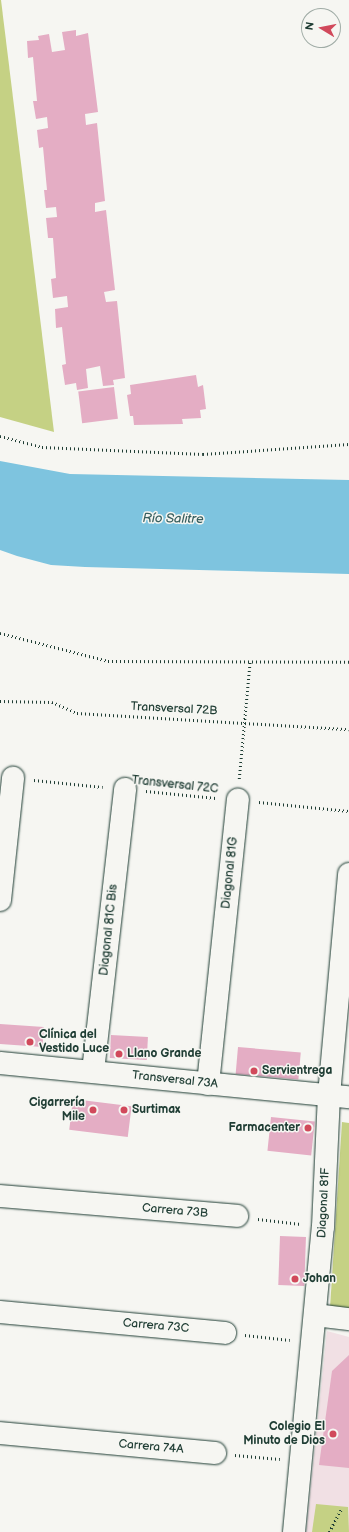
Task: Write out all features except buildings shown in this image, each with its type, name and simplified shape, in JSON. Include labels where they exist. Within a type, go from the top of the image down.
[{"type":"street","points":[[0,900],[13,778]]},
{"type":"street","name":"Diagonal 81C Bis","points":[[93,1071],[125,789]]},
{"type":"street","name":"Diagonal 81G","points":[[208,1084],[238,800]]},
{"type":"street","name":"Diagonal 81F","points":[[294,1532],[323,1227],[339,1096],[349,874]]},
{"type":"street","name":"Transversal 73A","points":[[0,1063],[339,1096]]},
{"type":"street","name":"Carrera 73B","points":[[0,1196],[237,1216]]},
{"type":"street","name":"Carrera 73C","points":[[0,1312],[225,1333]]},
{"type":"street","points":[[315,1315],[349,1319]]},
{"type":"street","name":"Carrera 74A","points":[[0,1433],[215,1453]]},
{"type":"path","points":[[0,436],[42,447],[203,454],[349,444]]},
{"type":"path","points":[[0,633],[108,661],[349,662]]},
{"type":"path","points":[[238,800],[250,661]]},
{"type":"path","name":"Transversal 72B","points":[[0,701],[52,702],[77,713],[349,729]]},
{"type":"path","name":"Transversal 72C","points":[[13,778],[349,811]]},
{"type":"path","points":[[237,1216],[323,1227]]},
{"type":"path","points":[[225,1333],[312,1343]]},
{"type":"path","points":[[215,1453],[301,1462]]},
{"type":"path","points":[[329,1532],[342,1508]]},
{"type":"shaded area","name":"Colegio El Minuto de Dios","points":[[327,1331],[349,1337],[349,1532],[306,1532]]},
{"type":"green space","points":[[1,0],[54,432],[0,417]]},
{"type":"green space","points":[[342,1122],[349,1123],[349,1310],[330,1308]]},
{"type":"green space","points":[[316,1504],[348,1507],[349,1532],[312,1532]]},
{"type":"water","name":"Río Salitre","points":[[0,461],[70,474],[349,480],[349,574],[85,567],[51,565],[17,556],[0,550]]},
{"type":"place","name":"Clínica del Vestido Luce","points":[[30,1042]]},
{"type":"place","name":"Llano Grande","points":[[119,1054]]},
{"type":"place","name":"Servientrega","points":[[254,1071]]},
{"type":"place","name":"Cigarrería Mile","points":[[93,1110]]},
{"type":"place","name":"Surtimax","points":[[124,1110]]},
{"type":"place","name":"Farmacenter","points":[[308,1128]]},
{"type":"place","name":"Johan","points":[[295,1279]]},
{"type":"place","name":"Colegio El Minuto de Dios","points":[[333,1434]]}]
